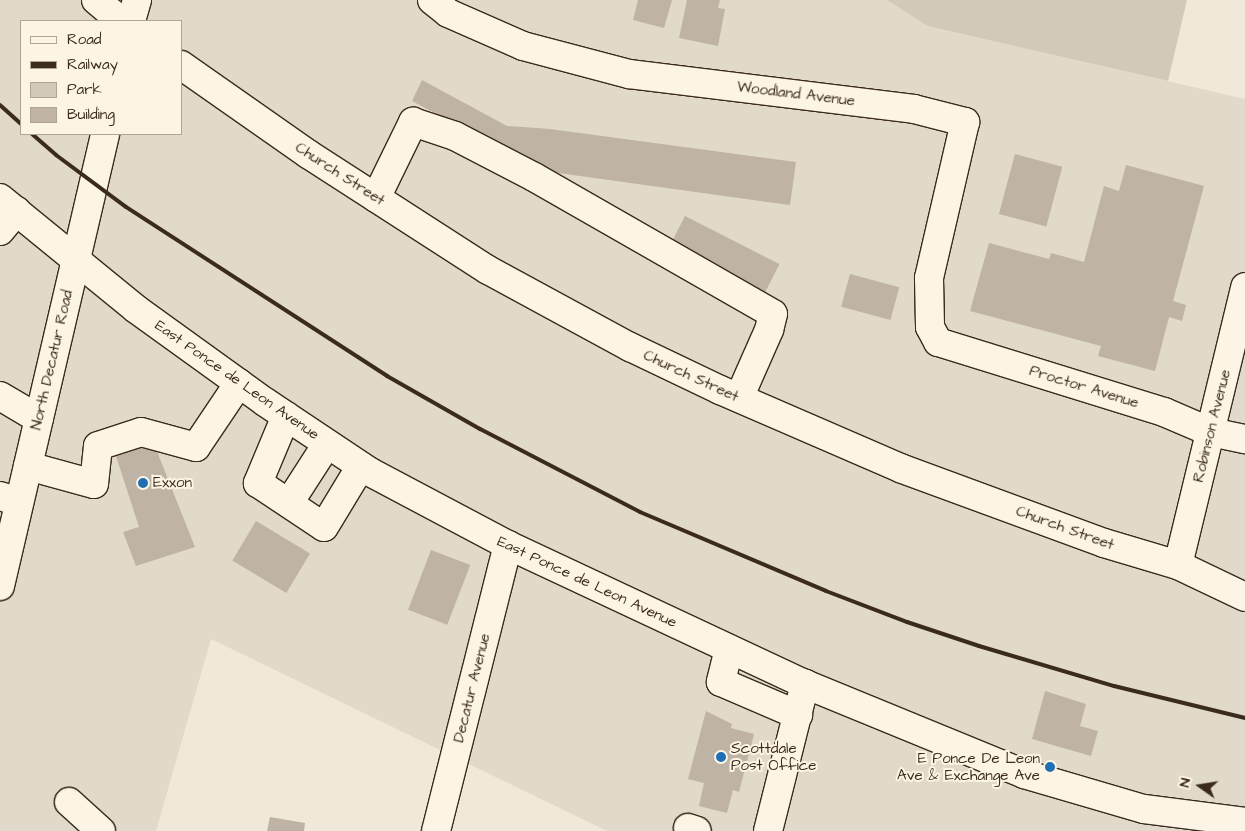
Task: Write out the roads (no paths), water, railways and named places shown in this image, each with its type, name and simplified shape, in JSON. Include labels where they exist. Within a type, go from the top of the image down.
[{"type":"street","points":[[96,0],[120,20]]},
{"type":"street","points":[[131,20],[137,0]]},
{"type":"street","name":"Woodland Avenue","points":[[432,0],[448,13],[523,46],[629,74],[914,109],[965,122],[929,278],[930,327]]},
{"type":"street","name":"Church Street","points":[[182,66],[376,198],[488,270],[630,347],[739,398],[900,468],[1104,543],[1178,565],[1245,597]]},
{"type":"street","points":[[376,198],[413,122],[455,136],[534,178],[772,314],[768,330],[739,398]]},
{"type":"street","name":"North Decatur Road","points":[[0,586],[10,499],[28,466],[105,135]]},
{"type":"street","name":"East Ponce de Leon Avenue","points":[[6,213],[75,260],[136,309],[327,444],[361,466],[508,545],[805,684],[1024,774],[1144,809],[1245,822]]},
{"type":"street","name":"Robinson Avenue","points":[[1178,565],[1245,287]]},
{"type":"street","name":"Proctor Avenue","points":[[930,327],[938,342],[1164,412],[1211,432],[1245,439]]},
{"type":"street","points":[[28,466],[94,484],[98,446],[142,432],[196,447],[239,383]]},
{"type":"street","points":[[0,396],[38,418]]},
{"type":"street","points":[[286,416],[258,483],[324,527],[361,466]]},
{"type":"street","points":[[289,503],[327,444]]},
{"type":"street","name":"Decatur Avenue","points":[[436,831],[508,545]]},
{"type":"street","points":[[730,649],[721,682],[798,715]]},
{"type":"street","points":[[769,829],[805,684]]},
{"type":"street","points":[[69,802],[102,831]]},
{"type":"railway","points":[[0,105],[20,123]]},
{"type":"railway","points":[[33,135],[56,155],[126,207],[387,376],[480,429],[640,512],[826,591],[907,622],[979,646],[1114,686],[1245,718]]},
{"type":"place","name":"Exxon","points":[[143,483]]},
{"type":"place","name":"Scottdale Post Office","points":[[721,757]]},
{"type":"place","name":"E Ponce De Leon Ave & Exchange Ave","points":[[1050,767]]}]
